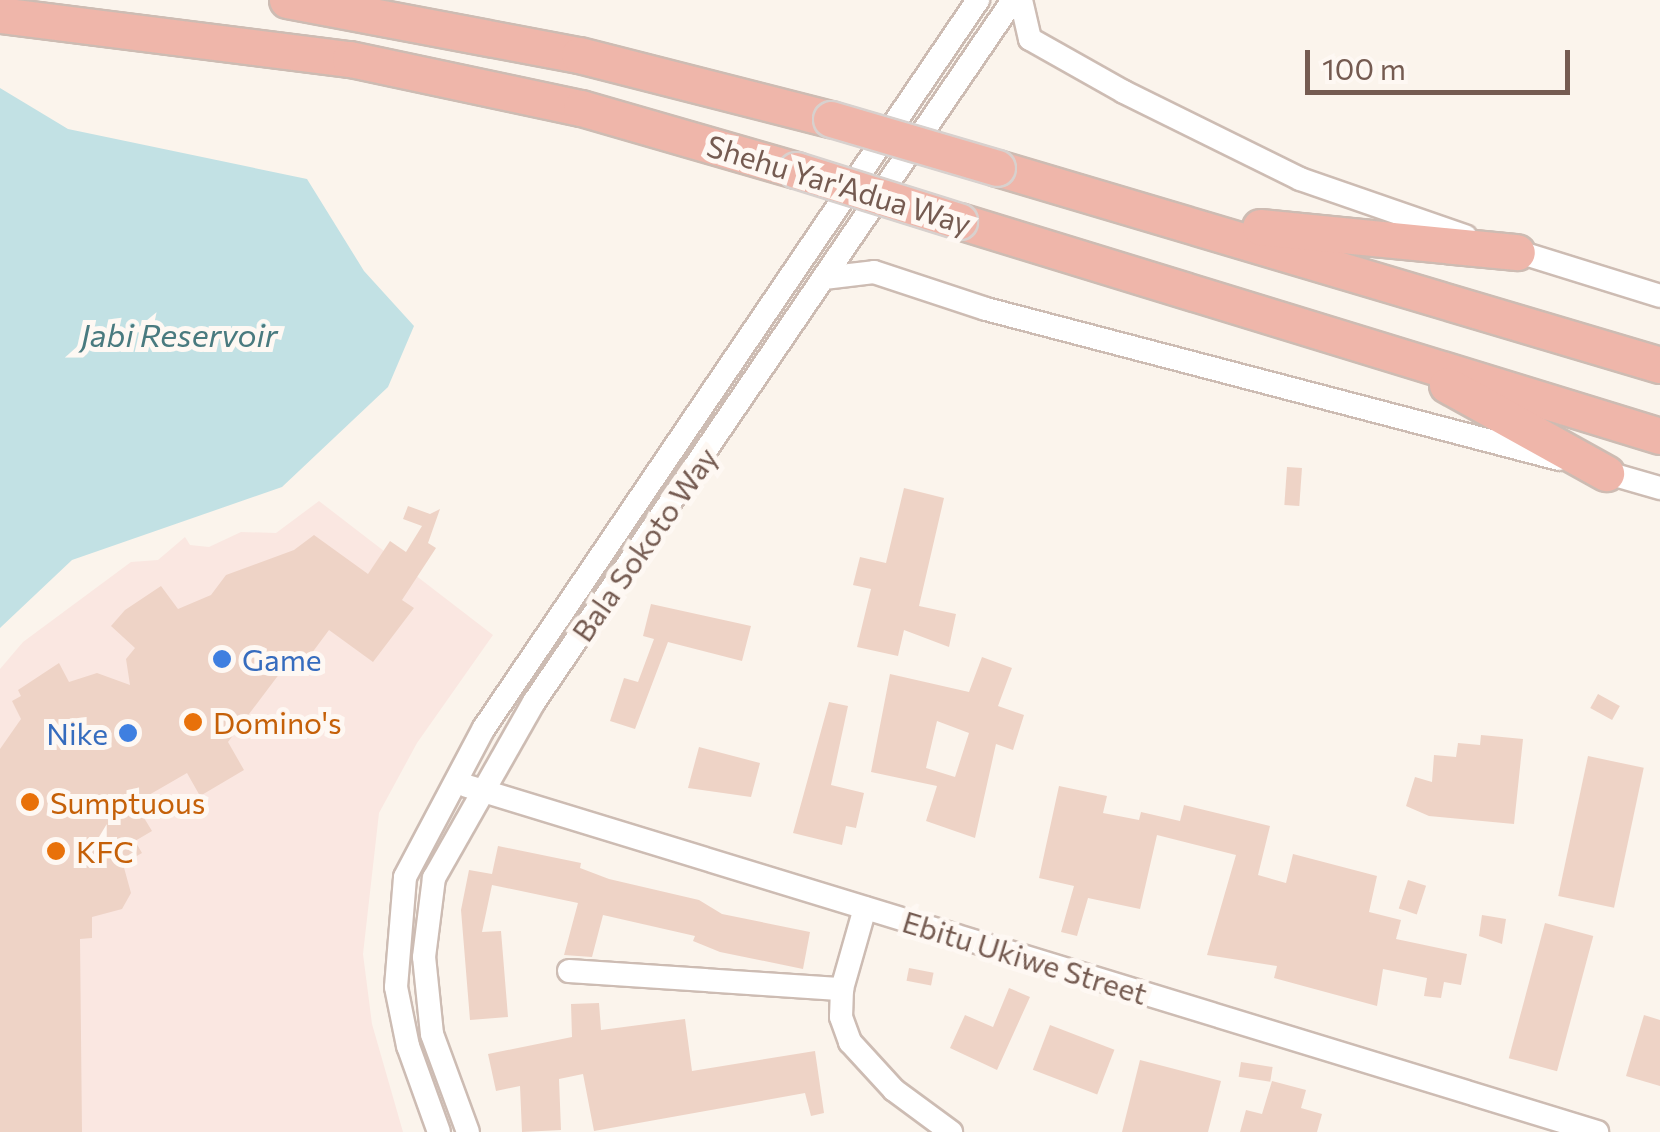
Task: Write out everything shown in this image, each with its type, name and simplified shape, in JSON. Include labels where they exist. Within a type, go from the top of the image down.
[{"type":"highway","name":"Shehu Yar'Adua Way","points":[[288,0],[579,55],[831,119],[1660,365]]},
{"type":"highway","name":"Shehu Yar'Adua Way","points":[[0,15],[226,40],[467,82],[796,170],[1660,436]]},
{"type":"highway","points":[[1094,194],[1231,223],[1518,252]]},
{"type":"highway","points":[[1273,318],[1442,383],[1606,472]]},
{"type":"street","name":"Bala Sokoto Way","points":[[440,1132],[408,1046],[396,987],[405,877],[453,780],[946,54],[978,0]]},
{"type":"street","name":"Bala Sokoto Way","points":[[468,1132],[432,1034],[424,957],[434,878],[479,792],[1012,0]]},
{"type":"street","points":[[1020,0],[1025,30],[1043,48]]},
{"type":"street","points":[[946,54],[960,39],[992,32],[1043,48],[1300,180],[1660,296]]},
{"type":"street","points":[[844,203],[838,226],[846,249],[874,272],[986,309],[1660,488]]},
{"type":"street","points":[[824,278],[874,272]]},
{"type":"street","name":"Ebitu Ukiwe Street","points":[[453,780],[479,792],[1597,1132]]},
{"type":"street","points":[[864,908],[842,989],[840,1016],[850,1042],[894,1090],[952,1132]]},
{"type":"street","points":[[568,971],[842,989]]},
{"type":"shaded area","points":[[319,501],[493,635],[417,743],[379,813],[363,954],[372,1024],[403,1132],[0,1132],[0,669],[23,642],[131,562],[158,560],[185,537],[190,545],[209,547],[241,532],[276,533]]},
{"type":"water","name":"Jabi Reservoir","points":[[0,88],[68,129],[307,179],[364,271],[414,326],[388,387],[282,487],[72,560],[0,628]]},
{"type":"building","points":[[1287,467],[1302,468],[1299,506],[1284,505]]},
{"type":"building","points":[[904,488],[944,498],[919,606],[956,614],[949,647],[904,630],[898,656],[857,647],[871,589],[853,585],[860,557],[886,563]]},
{"type":"building","points":[[408,506],[430,514],[440,509],[428,543],[436,548],[402,600],[414,608],[373,662],[329,630],[300,669],[289,661],[228,742],[244,770],[200,796],[187,773],[135,803],[152,831],[135,841],[142,853],[123,864],[131,893],[122,909],[92,917],[92,938],[80,939],[82,1132],[0,1132],[0,749],[21,719],[12,701],[21,696],[18,690],[59,663],[69,682],[97,673],[130,685],[126,659],[135,648],[111,626],[125,610],[161,586],[178,609],[211,595],[226,575],[294,550],[314,535],[368,574],[390,541],[406,552],[422,526],[403,519]]},
{"type":"building","points":[[651,604],[751,626],[742,661],[668,642],[635,729],[610,721],[624,678],[638,682],[654,639],[643,636]]},
{"type":"building","points":[[982,657],[1012,668],[998,706],[1024,715],[1013,750],[996,744],[975,838],[926,821],[937,786],[871,772],[890,674],[969,692]],"holes":[[[937,721],[969,733],[955,777],[926,768]]]},
{"type":"building","points":[[1598,694],[1620,706],[1612,720],[1590,708]]},
{"type":"building","points":[[829,702],[848,706],[831,785],[864,793],[856,828],[846,826],[842,845],[793,833]]},
{"type":"building","points":[[1481,735],[1523,739],[1514,824],[1429,816],[1406,806],[1415,777],[1432,782],[1434,755],[1456,757],[1458,743],[1480,745]]},
{"type":"building","points":[[699,747],[760,763],[751,797],[688,788]]},
{"type":"building","points":[[1588,756],[1644,768],[1614,908],[1558,896]]},
{"type":"building","points":[[1059,786],[1107,796],[1103,813],[1139,820],[1141,812],[1180,821],[1184,805],[1270,826],[1258,875],[1286,883],[1293,854],[1377,876],[1369,912],[1401,920],[1396,939],[1467,954],[1461,985],[1444,982],[1441,998],[1424,996],[1427,978],[1383,969],[1377,1006],[1274,978],[1277,966],[1207,955],[1236,855],[1157,835],[1140,909],[1088,898],[1077,936],[1061,932],[1074,886],[1039,878]]},
{"type":"building","points":[[498,846],[581,863],[580,868],[609,879],[699,900],[722,914],[810,932],[803,969],[720,952],[693,941],[695,936],[603,915],[592,957],[564,955],[578,903],[492,885],[482,932],[501,931],[508,1017],[470,1020],[461,910],[469,870],[492,874]]},
{"type":"building","points":[[1408,880],[1426,886],[1417,914],[1399,909]]},
{"type":"building","points":[[1482,915],[1506,919],[1502,944],[1479,936]]},
{"type":"building","points":[[1545,923],[1593,936],[1557,1071],[1509,1058]]},
{"type":"building","points":[[909,968],[934,973],[931,986],[907,981]]},
{"type":"building","points":[[1009,988],[1030,997],[997,1070],[950,1048],[965,1015],[993,1027]]},
{"type":"building","points":[[599,1003],[601,1030],[685,1019],[692,1071],[815,1051],[824,1113],[811,1116],[805,1093],[594,1131],[583,1074],[559,1079],[561,1130],[522,1132],[520,1086],[496,1091],[488,1054],[572,1037],[571,1004]]},
{"type":"building","points":[[1644,1015],[1660,1020],[1660,1086],[1626,1076]]},
{"type":"building","points":[[1050,1025],[1114,1050],[1097,1095],[1033,1070]]},
{"type":"building","points":[[1140,1060],[1221,1081],[1208,1132],[1122,1132]]},
{"type":"building","points":[[1241,1062],[1273,1067],[1270,1082],[1239,1077]]},
{"type":"building","points":[[1272,1081],[1306,1090],[1301,1108],[1322,1114],[1317,1132],[1240,1132],[1246,1110],[1262,1114]]},
{"type":"place","name":"Game","points":[[222,659]]},
{"type":"place","name":"Domino's","points":[[193,722]]},
{"type":"place","name":"Nike","points":[[128,733]]},
{"type":"place","name":"Sumptuous","points":[[30,802]]},
{"type":"place","name":"KFC","points":[[56,851]]}]
